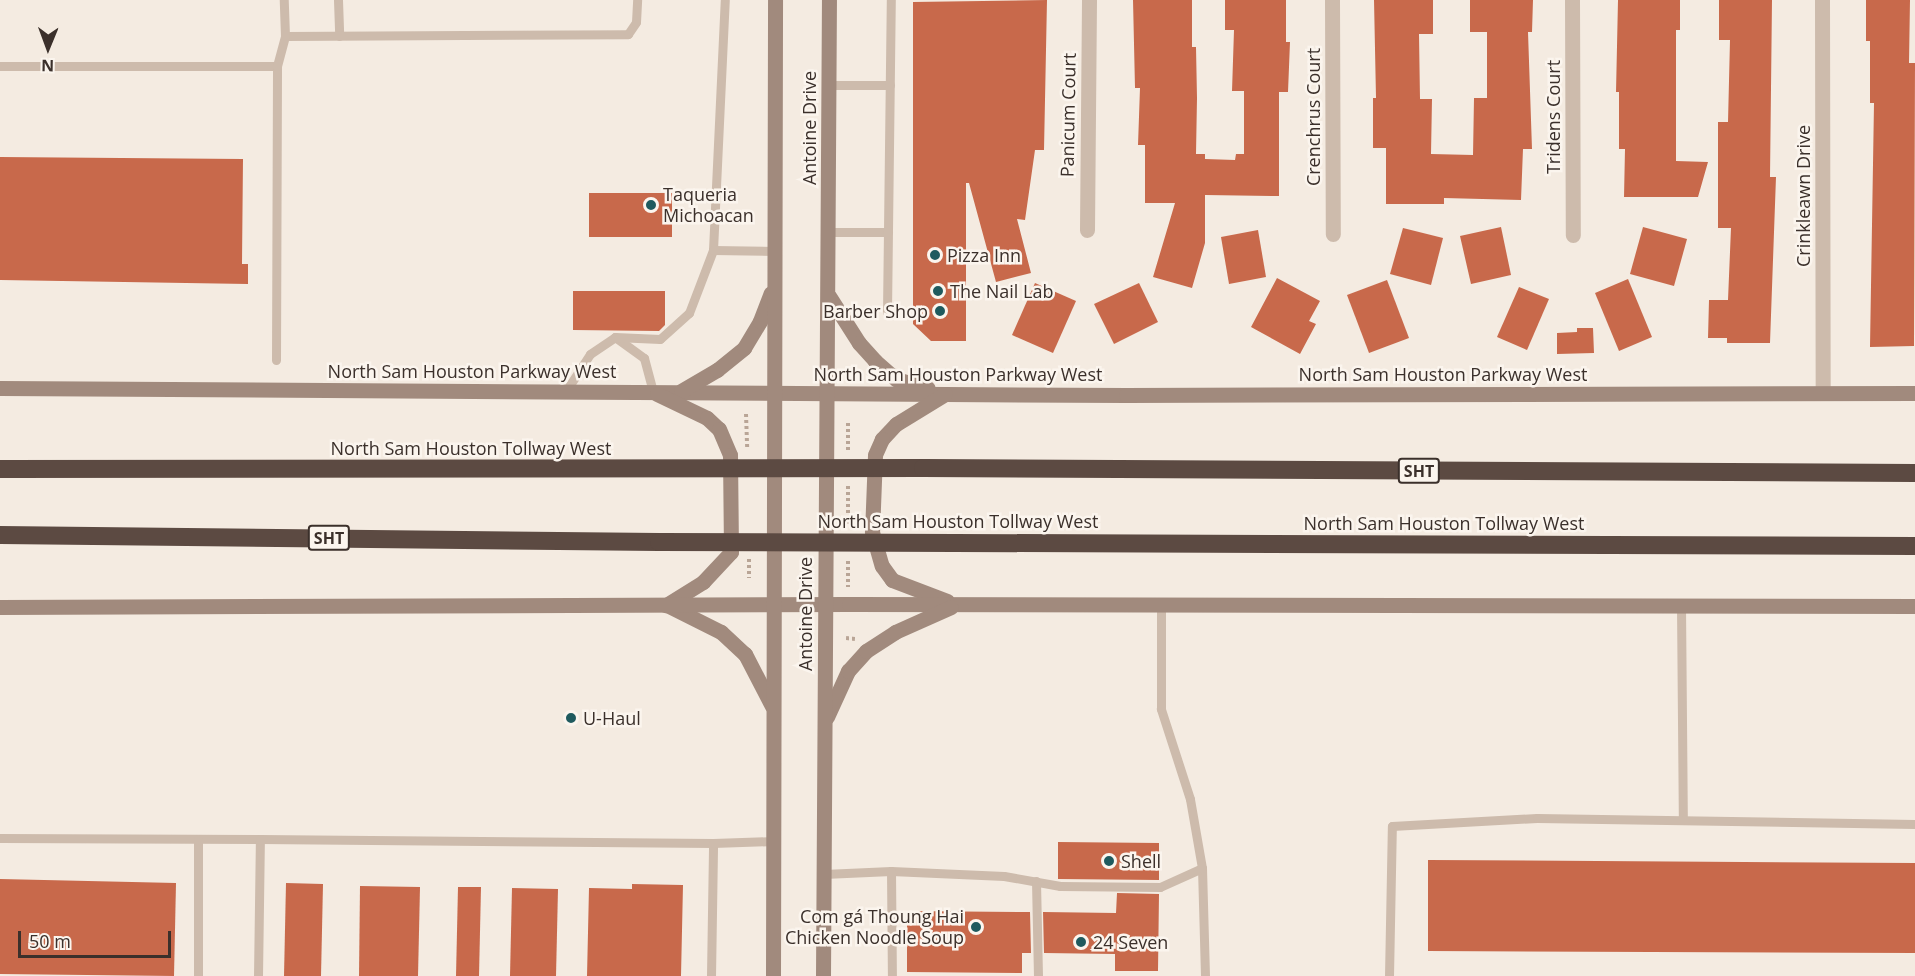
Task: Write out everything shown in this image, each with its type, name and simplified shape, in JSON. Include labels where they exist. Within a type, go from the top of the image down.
[{"type":"highway","name":"North Sam Houston Tollway West","points":[[0,469],[923,468],[1915,473]]},
{"type":"highway","name":"North Sam Houston Tollway West","points":[[0,535],[659,542],[1915,546]]},
{"type":"main road","name":"Antoine Drive","points":[[773,976],[775,0]]},
{"type":"main road","name":"Antoine Drive","points":[[823,976],[829,0]]},
{"type":"main road","points":[[680,392],[717,370],[744,348],[760,321],[775,284]]},
{"type":"main road","points":[[827,292],[839,315],[874,361],[896,379],[945,393]]},
{"type":"main road","name":"North Sam Houston Parkway West","points":[[0,388],[774,393],[1915,393]]},
{"type":"main road","points":[[653,392],[707,417],[719,429],[730,455],[731,552],[704,582],[666,605]]},
{"type":"main road","points":[[945,393],[896,424],[882,439],[875,455],[872,532],[882,566],[892,580],[957,605]]},
{"type":"main road","points":[[666,605],[721,632],[745,654],[774,710]]},
{"type":"main road","points":[[824,726],[848,671],[866,651],[895,632],[957,605]]},
{"type":"main road","points":[[0,607],[1915,606]]},
{"type":"street","name":"Panicum Court","points":[[1087,230],[1089,0]]},
{"type":"street","name":"Crenchrus Court","points":[[1332,0],[1333,234]]},
{"type":"street","name":"Tridens Court","points":[[1572,0],[1574,235]]},
{"type":"street","name":"Crinkleawn Drive","points":[[1822,0],[1823,392]]},
{"type":"lane","points":[[276,360],[278,66],[285,36],[284,0]]},
{"type":"lane","points":[[338,0],[339,36]]},
{"type":"lane","points":[[285,36],[628,34],[636,22],[637,0]]},
{"type":"lane","points":[[566,391],[590,354],[615,337],[660,339],[689,314],[713,250],[725,0]]},
{"type":"lane","points":[[887,312],[891,0]]},
{"type":"lane","points":[[0,66],[278,66]]},
{"type":"lane","points":[[828,85],[890,85]]},
{"type":"lane","points":[[827,232],[888,232]]},
{"type":"lane","points":[[713,250],[774,251]]},
{"type":"lane","points":[[615,337],[644,358],[653,392]]},
{"type":"lane","points":[[1161,605],[1161,709],[1190,799],[1202,868],[1205,976]]},
{"type":"lane","points":[[1681,606],[1683,820]]},
{"type":"lane","points":[[1389,976],[1392,826],[1537,818],[1915,824]]},
{"type":"lane","points":[[0,838],[713,843],[774,841]]},
{"type":"lane","points":[[198,839],[198,976]]},
{"type":"lane","points":[[258,976],[260,839]]},
{"type":"lane","points":[[711,976],[713,843]]},
{"type":"lane","points":[[824,874],[891,871],[1004,876],[1060,886],[1160,887],[1202,868]]},
{"type":"lane","points":[[891,871],[892,976]]},
{"type":"lane","points":[[1036,881],[1038,976]]},
{"type":"path","points":[[848,423],[848,456]]},
{"type":"path","points":[[848,479],[848,535]]},
{"type":"path","points":[[848,558],[848,592]]},
{"type":"path","points":[[850,630],[852,638]]},
{"type":"building","points":[[1047,0],[1044,150],[1035,150],[1025,220],[1017,219],[1031,273],[996,282],[969,183],[966,183],[966,341],[931,341],[913,324],[913,2]]},
{"type":"building","points":[[1133,0],[1192,0],[1192,47],[1196,47],[1196,154],[1205,154],[1205,159],[1235,160],[1236,154],[1244,154],[1244,91],[1232,91],[1234,30],[1225,30],[1225,0],[1286,0],[1286,42],[1290,42],[1288,92],[1279,92],[1279,196],[1205,195],[1205,243],[1192,288],[1153,277],[1175,203],[1145,203],[1145,145],[1138,145],[1140,88],[1135,88]]},
{"type":"building","points":[[1374,0],[1433,0],[1433,34],[1419,34],[1420,99],[1432,99],[1431,154],[1473,155],[1474,98],[1487,98],[1487,32],[1470,32],[1470,0],[1533,0],[1532,32],[1528,32],[1532,149],[1523,149],[1521,200],[1444,198],[1444,204],[1386,204],[1386,148],[1373,148],[1373,98],[1376,98]]},
{"type":"building","points":[[1618,0],[1680,0],[1680,30],[1676,30],[1676,161],[1708,162],[1698,197],[1624,197],[1625,149],[1619,149],[1619,92],[1616,92]]},
{"type":"building","points":[[1719,0],[1772,0],[1770,177],[1776,177],[1770,343],[1727,343],[1727,338],[1708,338],[1709,300],[1728,300],[1731,228],[1718,228],[1718,122],[1728,122],[1730,40],[1719,40]]},
{"type":"building","points":[[1866,0],[1910,0],[1909,63],[1915,63],[1914,346],[1870,347],[1874,103],[1870,103],[1870,41],[1866,41]]},
{"type":"building","points":[[0,157],[243,159],[242,264],[248,264],[248,284],[0,280]]},
{"type":"building","points":[[589,193],[672,193],[672,237],[589,237]]},
{"type":"building","points":[[1501,227],[1511,275],[1471,284],[1460,236]]},
{"type":"building","points":[[1643,227],[1687,239],[1674,286],[1630,274]]},
{"type":"building","points":[[1403,228],[1443,238],[1431,285],[1390,274]]},
{"type":"building","points":[[1258,230],[1266,277],[1229,284],[1221,237]]},
{"type":"building","points":[[1277,278],[1320,301],[1309,321],[1316,324],[1300,354],[1251,327]]},
{"type":"building","points":[[1628,279],[1652,337],[1619,351],[1595,293]]},
{"type":"building","points":[[1387,280],[1409,338],[1369,353],[1347,295]]},
{"type":"building","points":[[1035,283],[1076,301],[1053,353],[1012,335]]},
{"type":"building","points":[[1139,283],[1158,322],[1114,344],[1094,304]]},
{"type":"building","points":[[1519,287],[1549,299],[1527,350],[1497,337]]},
{"type":"building","points":[[573,291],[665,291],[665,325],[659,331],[573,330]]},
{"type":"building","points":[[1577,328],[1593,328],[1594,353],[1557,354],[1557,333],[1577,332]]},
{"type":"building","name":"Shell","points":[[1058,842],[1159,843],[1159,880],[1058,879]]},
{"type":"building","points":[[1428,860],[1915,863],[1915,953],[1428,951]]},
{"type":"building","points":[[0,879],[176,883],[174,976],[0,974]]},
{"type":"building","points":[[286,883],[323,884],[321,976],[284,976]]},
{"type":"building","points":[[632,884],[683,885],[681,976],[587,976],[589,888],[632,889]]},
{"type":"building","points":[[360,886],[420,887],[418,976],[359,976]]},
{"type":"building","points":[[458,887],[481,887],[479,976],[456,976]]},
{"type":"building","points":[[512,888],[558,889],[556,976],[510,976]]},
{"type":"building","points":[[1117,893],[1159,894],[1158,971],[1115,971],[1115,954],[1044,953],[1043,912],[1116,913]]},
{"type":"building","points":[[907,911],[1030,912],[1031,953],[1022,953],[1022,973],[907,972]]},
{"type":"place","name":"Taqueria Michoacan","points":[[651,205]]},
{"type":"place","name":"Pizza Inn","points":[[935,255]]},
{"type":"place","name":"The Nail Lab","points":[[938,291]]},
{"type":"place","name":"Barber Shop","points":[[940,311]]},
{"type":"place","name":"U-Haul","points":[[571,718]]},
{"type":"place","name":"Shell","points":[[1109,861]]},
{"type":"place","name":"Com gá Thoung Hai Chicken Noodle Soup","points":[[976,927]]},
{"type":"place","name":"24 Seven","points":[[1081,942]]}]
